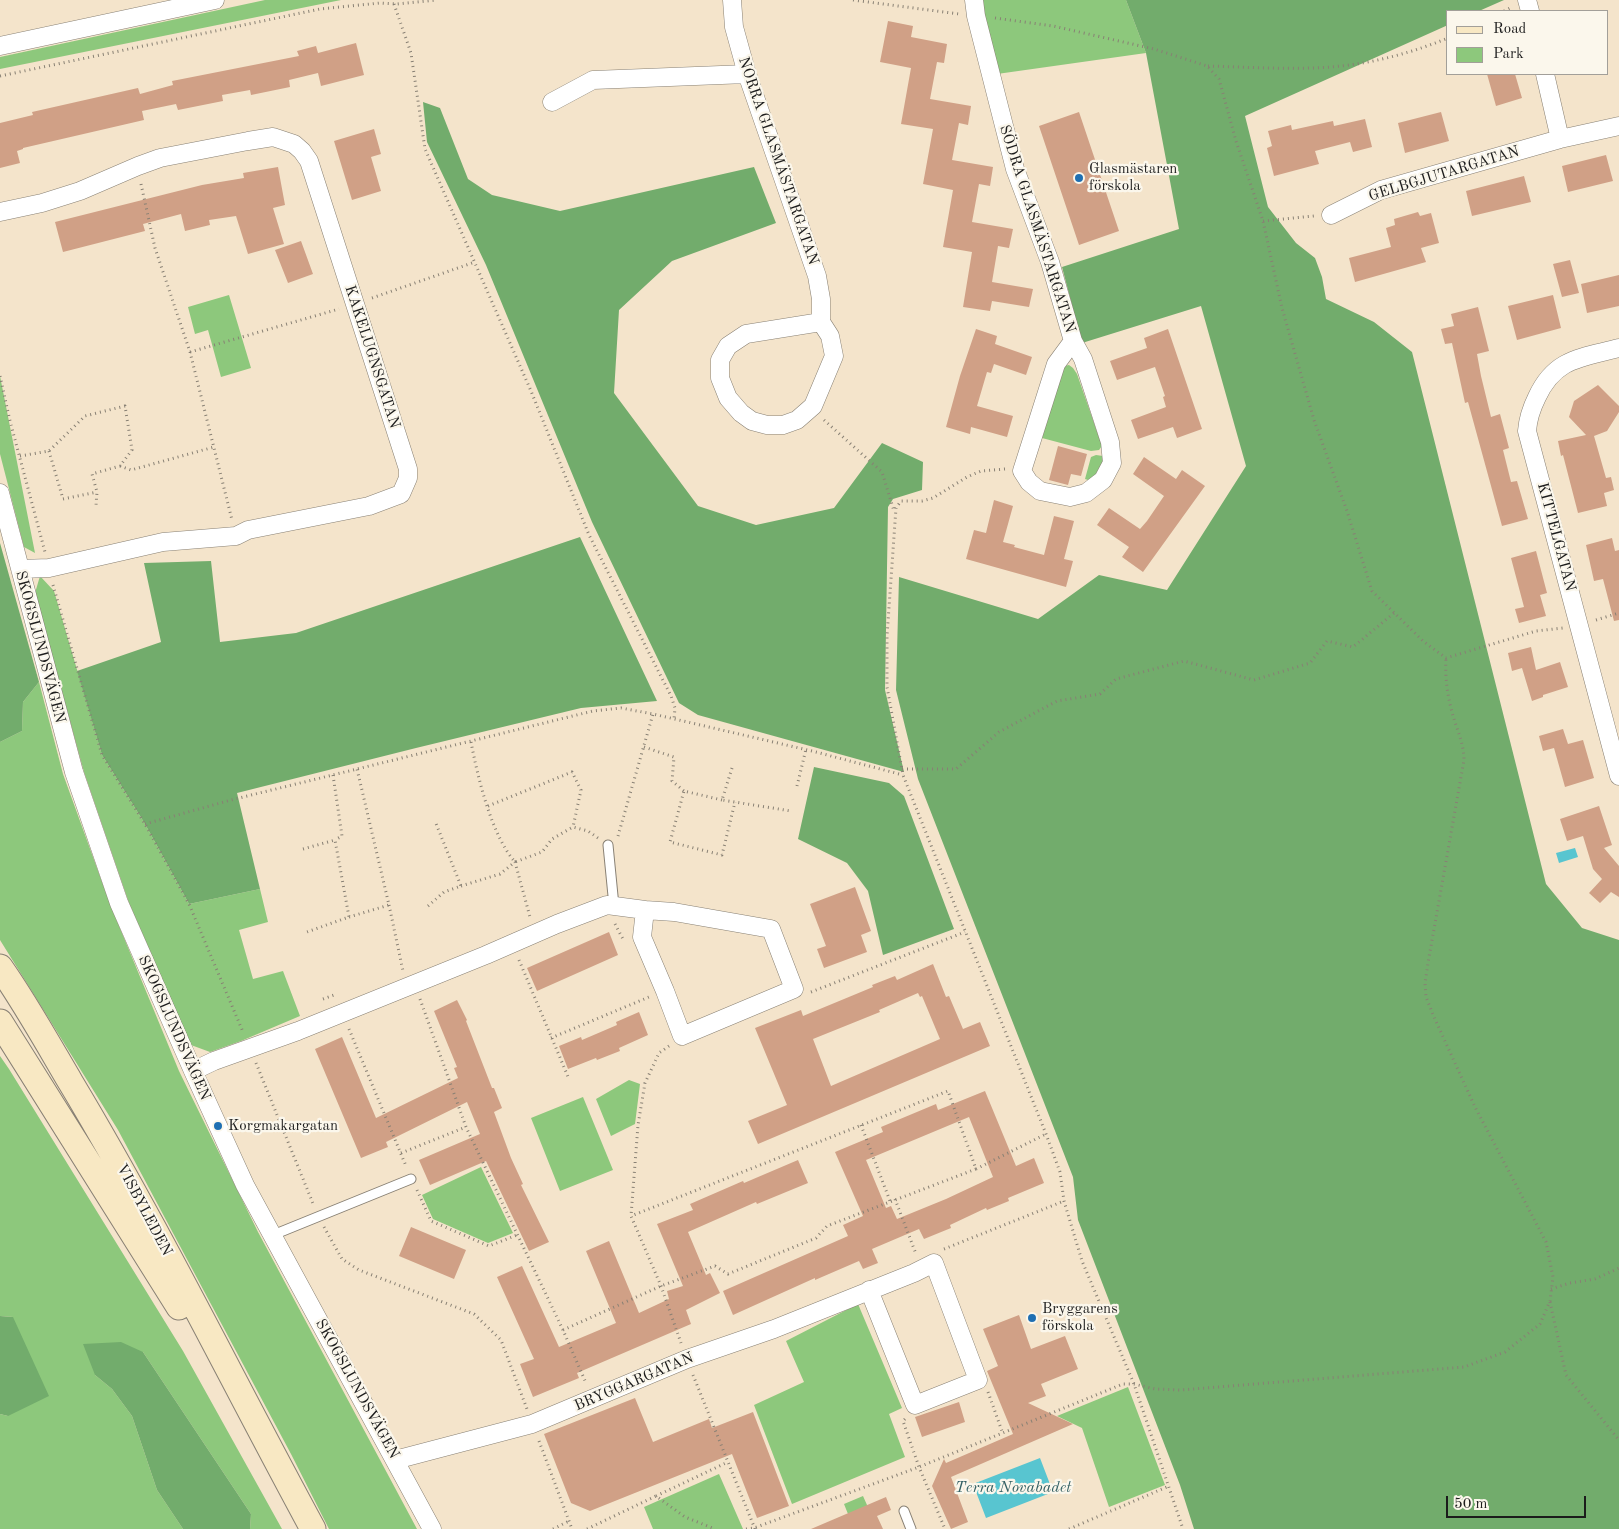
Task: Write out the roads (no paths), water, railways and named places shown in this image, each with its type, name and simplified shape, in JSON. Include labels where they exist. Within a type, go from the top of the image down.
[{"type":"main road","name":"VISBYLEDEN","points":[[1,970],[108,1143],[158,1234],[274,1460],[313,1529]]},
{"type":"main road","name":"VISBYLEDEN","points":[[0,1022],[274,1460]]},
{"type":"street","points":[[0,46],[215,0]]},
{"type":"street","name":"NORRA GLASMÄSTARGATAN","points":[[732,0],[734,27],[746,74],[817,276],[822,299],[821,322],[830,336],[834,356],[813,406],[797,420],[783,425],[767,425],[752,421],[728,398],[720,378],[720,360],[728,346],[746,334],[821,322]]},
{"type":"street","name":"SÖDRA GLASMÄSTARGATAN","points":[[975,8],[1015,169],[1050,262],[1072,340],[1082,359],[1110,442],[1112,463],[1102,480],[1086,493],[1070,497],[1040,491],[1029,482],[1022,471],[1056,364],[1072,340]]},
{"type":"street","points":[[552,102],[593,80],[746,74]]},
{"type":"street","points":[[1545,75],[1560,139]]},
{"type":"street","name":"GELBGJUTARGATAN","points":[[1331,215],[1381,190],[1560,139],[1619,126]]},
{"type":"street","name":"KAKELUGNSGATAN","points":[[0,212],[42,204],[80,191],[160,158],[273,138],[294,144],[309,161],[408,469],[408,478],[401,494],[369,506],[248,530],[236,536],[163,542],[49,568],[20,569]]},
{"type":"street","name":"KITTELGATAN","points":[[1619,348],[1559,367],[1546,378],[1528,417],[1527,431],[1619,776]]},
{"type":"street","name":"SKOGSLUNDSVÄGEN","points":[[0,493],[74,772],[119,903],[193,1071],[246,1185],[432,1529]]},
{"type":"street","points":[[193,1071],[214,1061],[298,1032],[343,1013],[409,975],[486,955],[557,924],[607,906],[613,913],[645,910],[674,912],[771,929],[794,989],[682,1036],[642,936],[645,910]]},
{"type":"street","name":"BRYGGARGATAN","points":[[395,1460],[532,1424],[687,1359],[774,1329],[869,1290],[914,1273],[934,1263],[978,1380],[915,1405],[869,1290]]},
{"type":"lane","points":[[608,845],[613,913]]},
{"type":"lane","points":[[273,1235],[412,1179]]},
{"type":"lane","points":[[904,1510],[912,1529]]},
{"type":"water","points":[[1575,848],[1578,857],[1559,863],[1556,853]]},
{"type":"water","name":"Terra Novabadet","points":[[1040,1458],[1053,1492],[986,1518],[973,1484]]},
{"type":"place","name":"Glasmästaren förskola","points":[[1079,178]]},
{"type":"place","name":"Korgmakargatan","points":[[218,1126]]},
{"type":"place","name":"Bryggarens förskola","points":[[1032,1318]]}]
